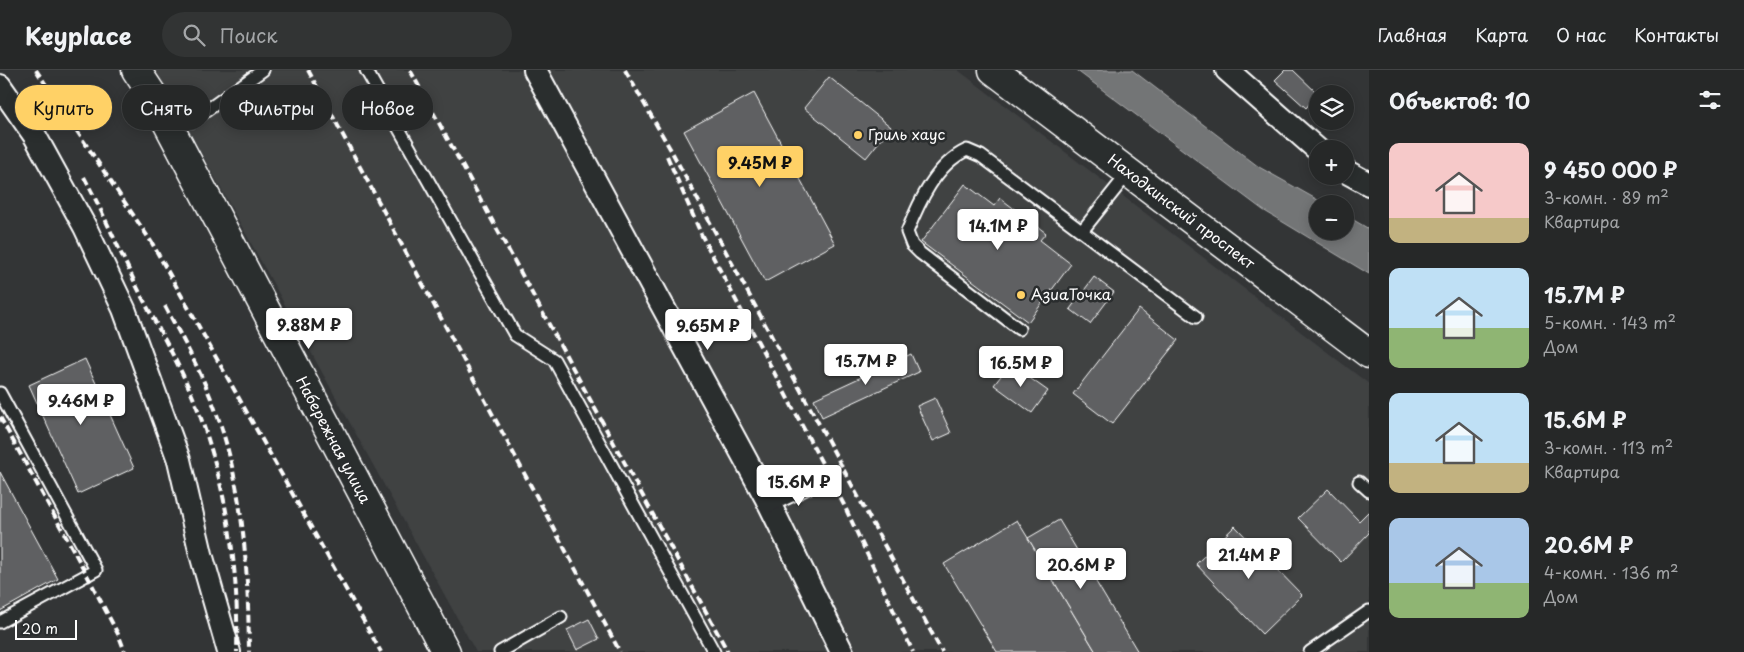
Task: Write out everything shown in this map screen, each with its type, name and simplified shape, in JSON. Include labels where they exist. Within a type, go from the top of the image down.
[{"type":"main road","name":"Набережная улица","points":[[136,70],[146,85]]},
{"type":"main road","name":"Находкинский проспект","points":[[993,70],[1369,354]]},
{"type":"main road","name":"Набережная улица","points":[[171,130],[446,652]]},
{"type":"street","points":[[535,70],[768,502],[842,652]]},
{"type":"street","points":[[1227,70],[1309,143]]},
{"type":"street","points":[[0,86],[35,136],[85,228],[124,309],[179,460],[201,554],[228,652]]},
{"type":"street","points":[[1354,176],[1369,184]]},
{"type":"street","points":[[768,502],[812,480]]},
{"type":"lane","points":[[210,108],[263,70]]},
{"type":"lane","points":[[366,70],[515,335],[554,360],[714,652]]},
{"type":"lane","points":[[1019,328],[912,245],[907,232],[920,200],[954,156],[967,150],[981,156],[1196,317]]},
{"type":"lane","points":[[1082,231],[1129,172]]},
{"type":"lane","points":[[0,393],[96,570],[0,622]]},
{"type":"lane","points":[[1359,482],[1369,491]]},
{"type":"lane","points":[[1310,652],[1369,611]]},
{"type":"lane","points":[[500,652],[560,617]]},
{"type":"shaded area","points":[[152,70],[958,70],[1369,384],[1369,652],[476,652],[189,130],[210,130],[210,85],[164,85]]},
{"type":"shaded area","points":[[1076,70],[1132,70],[1259,167],[1309,195],[1309,238],[1263,210]]},
{"type":"shaded area","points":[[1354,220],[1369,229],[1369,274],[1313,240],[1354,240]]},
{"type":"building","points":[[1285,70],[1293,70],[1309,85],[1309,104],[1306,108],[1275,80]]},
{"type":"building","points":[[829,77],[891,127],[866,158],[804,108]]},
{"type":"building","points":[[754,93],[835,244],[765,282],[684,131]]},
{"type":"building","points":[[965,184],[994,206],[1000,198],[1046,233],[1040,240],[1071,264],[1028,322],[921,242]]},
{"type":"building","points":[[1094,277],[1114,292],[1090,324],[1070,309]]},
{"type":"building","points":[[1139,309],[1178,340],[1112,424],[1073,394]]},
{"type":"building","points":[[911,354],[919,372],[822,417],[814,399]]},
{"type":"building","points":[[85,359],[134,468],[78,494],[29,385]]},
{"type":"building","points":[[1010,364],[1048,391],[1032,413],[994,385]]},
{"type":"building","points":[[935,398],[951,433],[933,441],[917,406]]},
{"type":"building","points":[[0,472],[58,579],[0,611]]},
{"type":"building","points":[[1328,489],[1359,521],[1369,511],[1369,533],[1341,562],[1298,518]]},
{"type":"building","points":[[1017,520],[1096,652],[997,652],[944,564]]},
{"type":"building","points":[[1059,520],[1138,652],[1096,652],[1028,538]]},
{"type":"building","points":[[1235,526],[1302,595],[1262,634],[1196,564]]},
{"type":"building","points":[[589,619],[599,639],[577,650],[567,630]]},
{"type":"railway","points":[[36,70],[152,243],[381,652]]},
{"type":"railway","points":[[308,70],[620,652]]},
{"type":"railway","points":[[410,70],[728,652]]},
{"type":"railway","points":[[625,70],[672,152],[942,652]]},
{"type":"railway","points":[[667,156],[702,236],[844,505],[913,652]]},
{"type":"railway","points":[[84,177],[142,297],[186,381],[208,439],[217,469],[229,529],[236,590],[237,652]]},
{"type":"railway","points":[[165,306],[204,382],[225,438],[238,498],[242,529],[247,590],[249,652]]},
{"type":"railway","points":[[0,417],[87,575],[119,636],[125,652]]},
{"type":"place","name":"Гриль хаус","points":[[858,135]]},
{"type":"place","name":"АзиаТочка","points":[[1021,295]]}]
